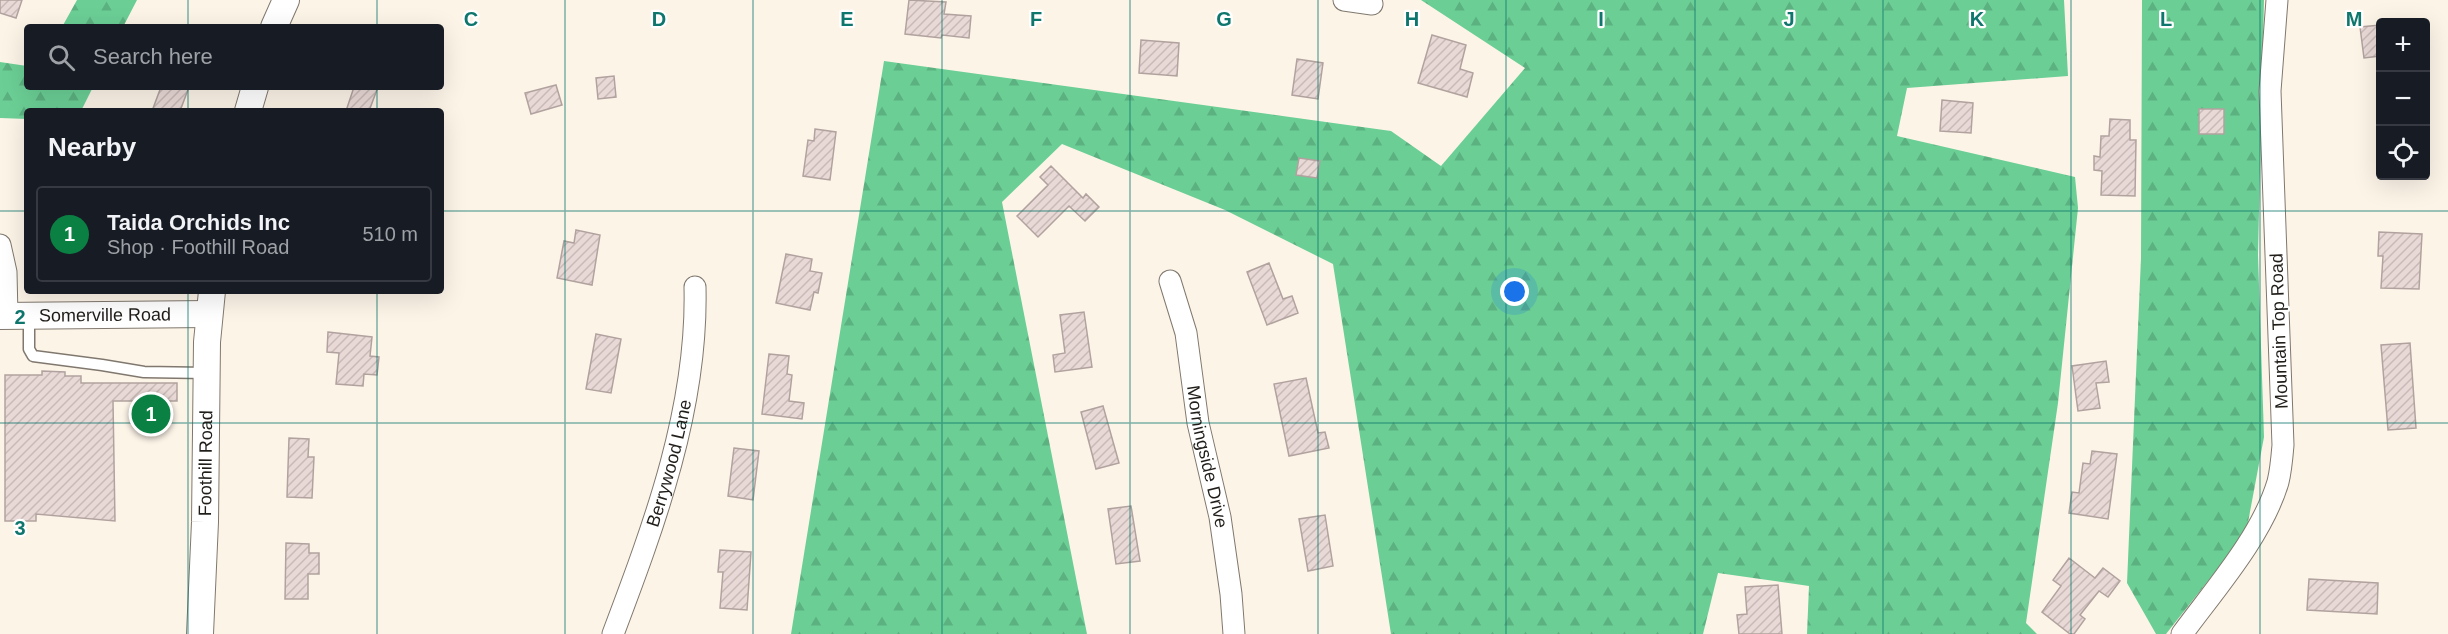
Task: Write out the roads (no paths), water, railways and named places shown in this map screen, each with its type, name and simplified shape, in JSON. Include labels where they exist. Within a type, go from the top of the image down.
[{"type":"street","points":[[275,24],[286,0]]},
{"type":"street","points":[[1344,0],[1372,4]]},
{"type":"street","name":"Mountain Top Road","points":[[2182,634],[2234,564],[2260,523],[2278,480],[2283,445],[2270,91],[2277,0]]},
{"type":"street","points":[[249,108],[254,90]]},
{"type":"street","points":[[0,245],[12,316]]},
{"type":"street","name":"Morningside Drive","points":[[1170,281],[1186,333],[1198,423],[1220,517],[1234,634]]},
{"type":"street","name":"Berrywood Lane","points":[[614,634],[679,439],[691,373],[695,287]]},
{"type":"street","name":"Somerville Road","points":[[12,316],[210,302]]},
{"type":"street","name":"Foothill Road","points":[[200,634],[210,302]]},
{"type":"lane","points":[[12,316],[33,356],[144,372],[207,373]]},
{"type":"place","name":"Taida Orchids Inc","points":[[151,414]]}]
